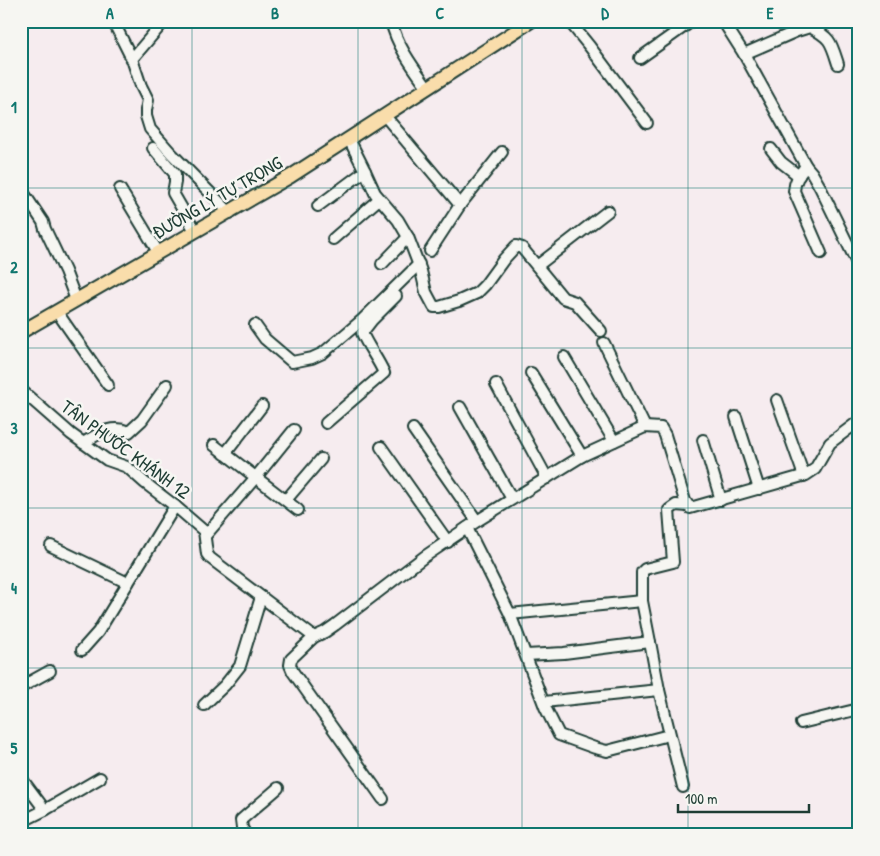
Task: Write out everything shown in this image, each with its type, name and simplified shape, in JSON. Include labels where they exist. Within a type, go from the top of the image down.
[{"type":"main road","name":"ĐƯỜNG LÝ TỰ TRỌNG","points":[[21,332],[158,252],[230,213],[291,176],[531,21]]},
{"type":"street","points":[[113,21],[132,59],[148,100],[146,116],[150,129],[230,213]]},
{"type":"street","points":[[132,59],[161,25],[162,21]]},
{"type":"street","points":[[391,21],[401,48],[428,88]]},
{"type":"street","points":[[569,21],[647,123]]},
{"type":"street","points":[[640,58],[692,21]]},
{"type":"street","points":[[723,21],[820,187],[859,267]]},
{"type":"street","points":[[744,54],[810,27],[824,34],[831,43],[838,64]]},
{"type":"street","points":[[385,116],[460,205]]},
{"type":"street","points":[[349,139],[374,193],[398,220],[408,237],[420,267],[426,292],[434,307],[477,294],[516,246],[522,248],[563,298],[575,302],[601,331]]},
{"type":"street","points":[[153,148],[174,174],[173,193],[195,231]]},
{"type":"street","points":[[771,149],[781,162],[799,176]]},
{"type":"street","points":[[430,252],[460,205],[502,152]]},
{"type":"street","points":[[806,166],[795,183],[794,191],[821,253]]},
{"type":"street","points":[[318,206],[365,171]]},
{"type":"street","points":[[21,189],[43,222],[76,300]]},
{"type":"street","points":[[120,189],[158,252]]},
{"type":"street","points":[[333,239],[379,199]]},
{"type":"street","points":[[537,266],[608,211]]},
{"type":"street","points":[[382,264],[408,237]]},
{"type":"street","points":[[255,325],[265,340],[292,362],[312,358],[324,352],[362,320],[420,267]]},
{"type":"street","points":[[326,423],[384,373],[362,333],[420,267]]},
{"type":"street","points":[[57,312],[108,385]]},
{"type":"street","points":[[604,343],[645,427]]},
{"type":"street","points":[[564,357],[614,442]]},
{"type":"street","points":[[531,373],[582,456]]},
{"type":"street","points":[[496,384],[547,478]]},
{"type":"street","points":[[83,443],[110,429],[123,429],[129,432],[142,420],[167,385]]},
{"type":"street","name":"TÂN PHƯỚC KHÁNH 12","points":[[21,390],[71,434],[107,460],[127,467],[175,506],[204,531],[207,554],[210,558],[314,637]]},
{"type":"street","points":[[777,400],[804,476]]},
{"type":"street","points":[[226,454],[262,406]]},
{"type":"street","points":[[460,407],[512,499]]},
{"type":"street","points":[[736,417],[759,489]]},
{"type":"street","points":[[683,787],[659,690],[642,601],[642,572],[645,569],[673,562],[669,510],[676,505],[688,506],[690,508],[804,476],[815,469],[830,443],[859,421]]},
{"type":"street","points":[[383,799],[293,672],[290,665],[291,659],[314,637],[335,625],[424,557],[477,521],[582,456],[645,427],[661,428],[666,435],[688,506]]},
{"type":"street","points":[[413,429],[477,521]]},
{"type":"street","points":[[205,536],[256,478],[294,430]]},
{"type":"street","points":[[702,440],[721,500]]},
{"type":"street","points":[[214,445],[298,510]]},
{"type":"street","points":[[381,447],[448,542]]},
{"type":"street","points":[[286,500],[322,459]]},
{"type":"street","points":[[82,650],[98,632],[175,506]]},
{"type":"street","points":[[468,528],[510,614],[555,730],[559,735],[607,751],[670,735]]},
{"type":"street","points":[[50,546],[128,582]]},
{"type":"street","points":[[204,705],[225,685],[240,666],[261,597]]},
{"type":"street","points":[[510,614],[642,601]]},
{"type":"street","points":[[526,655],[564,653],[650,642]]},
{"type":"street","points":[[21,687],[50,671]]},
{"type":"street","points":[[544,702],[659,690]]},
{"type":"street","points":[[801,722],[859,709]]},
{"type":"street","points":[[21,778],[45,810]]},
{"type":"street","points":[[21,822],[100,778]]},
{"type":"street","points":[[246,835],[240,820],[278,788]]}]
